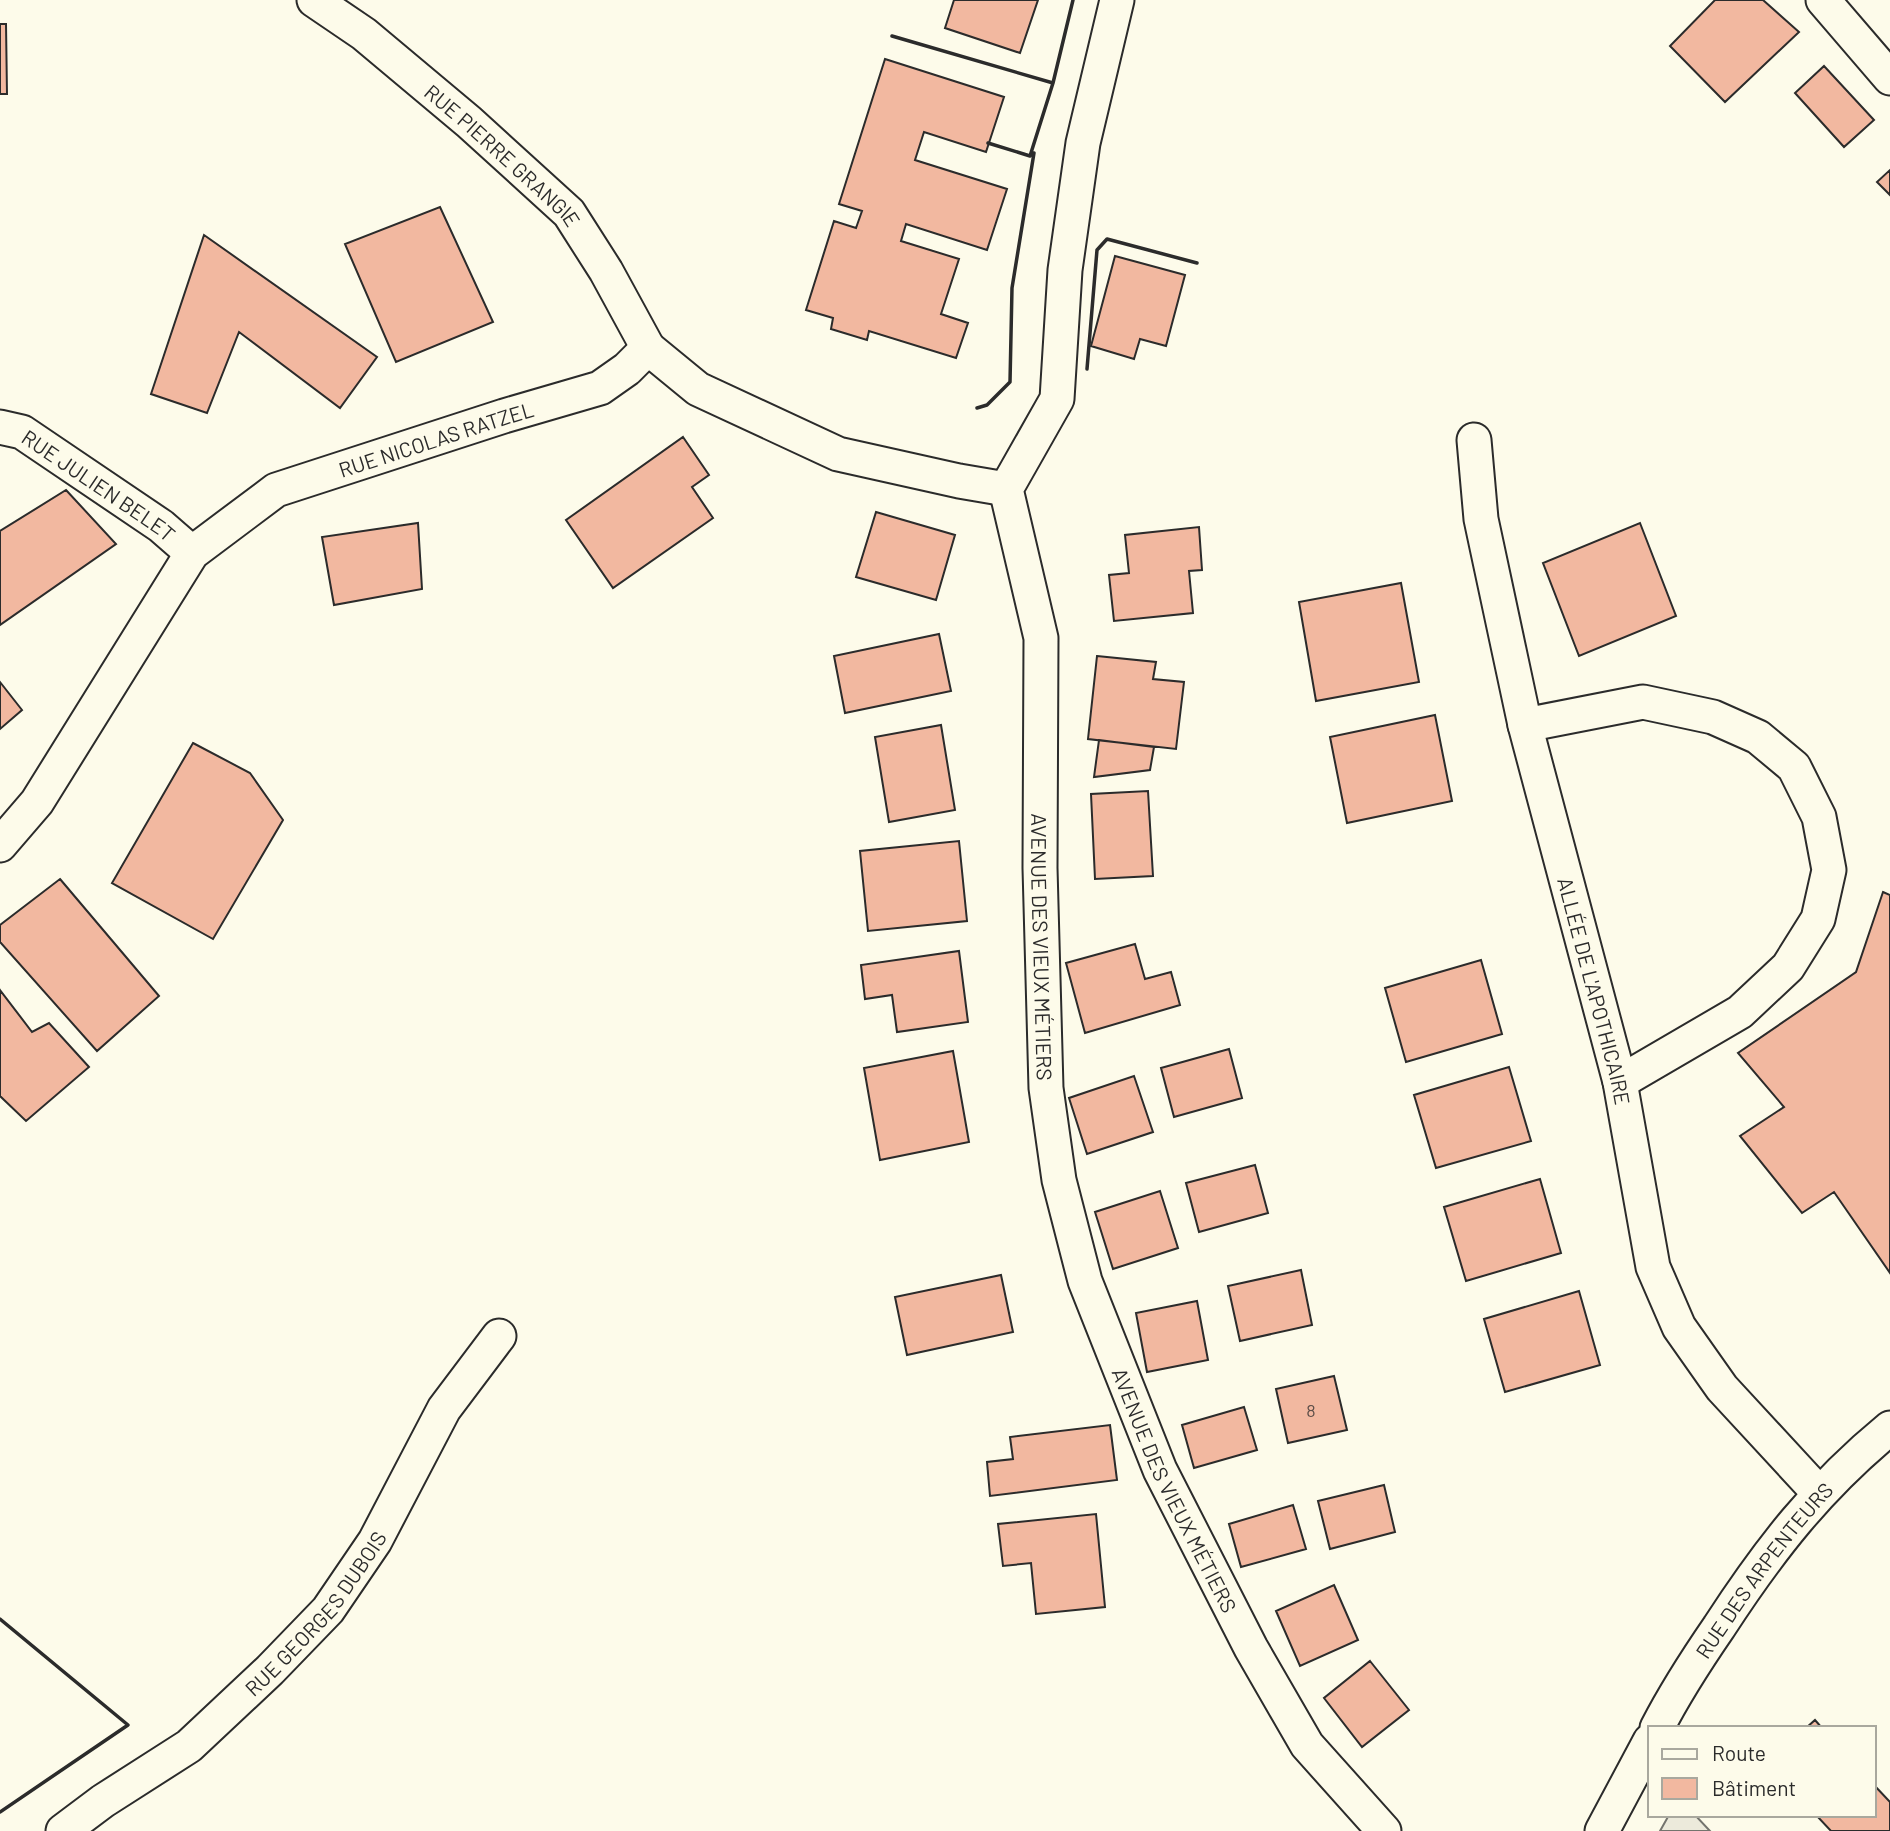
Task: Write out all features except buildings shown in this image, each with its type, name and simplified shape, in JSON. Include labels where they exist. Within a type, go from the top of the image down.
[{"type":"street","name":"RUE PIERRE GRANGIE","points":[[314,0],[364,34],[469,122],[569,213],[606,271],[648,348]]},
{"type":"street","points":[[648,348],[698,389],[838,454],[1006,489],[1057,399],[1065,270],[1083,144],[1118,0]]},
{"type":"street","points":[[1823,0],[1890,78]]},
{"type":"street","name":"RUE NICOLAS RATZEL","points":[[0,845],[37,802],[192,553],[276,490],[504,415],[600,388],[627,369],[648,348]]},
{"type":"street","name":"RUE JULIEN BELET","points":[[0,427],[22,432],[161,526],[192,553]]},
{"type":"street","name":"ALLÉE DE L'APOTHICAIRE","points":[[1474,440],[1481,519],[1525,726],[1620,1082],[1653,1267],[1679,1327],[1722,1388],[1819,1493]]},
{"type":"street","name":"AVENUE DES VIEUX MÉTIERS","points":[[1006,489],[1041,638],[1040,868],[1046,1088],[1059,1180],[1085,1281],[1160,1470],[1251,1648],[1307,1745],[1384,1831]]},
{"type":"street","points":[[1525,726],[1643,702],[1713,717],[1758,737],[1794,767],[1819,817],[1829,870],[1818,919],[1788,967],[1740,1012],[1620,1082]]},
{"type":"street","name":"RUE GEORGES DUBOIS","points":[[63,1831],[103,1801],[189,1746],[271,1670],[328,1610],[375,1541],[444,1409],[499,1336]]},
{"type":"street","name":"RUE DES ARPENTEURS","points":[[1658,1726],[1691,1668],[1769,1553],[1819,1493],[1851,1460],[1890,1428]]},
{"type":"street","points":[[1602,1831],[1648,1745]]},
{"type":"shaded area","points":[[1668,1817],[1697,1817],[1710,1831],[1660,1831]]},
{"type":"wall","points":[[1053,83],[1073,0]]},
{"type":"wall","points":[[892,36],[1053,83],[1030,156],[988,143]]},
{"type":"wall","points":[[977,408],[987,405],[1010,382],[1012,288],[1034,153]]},
{"type":"wall","points":[[1087,369],[1097,250],[1107,239],[1197,263]]},
{"type":"wall","points":[[0,1619],[128,1725],[0,1812]]}]
